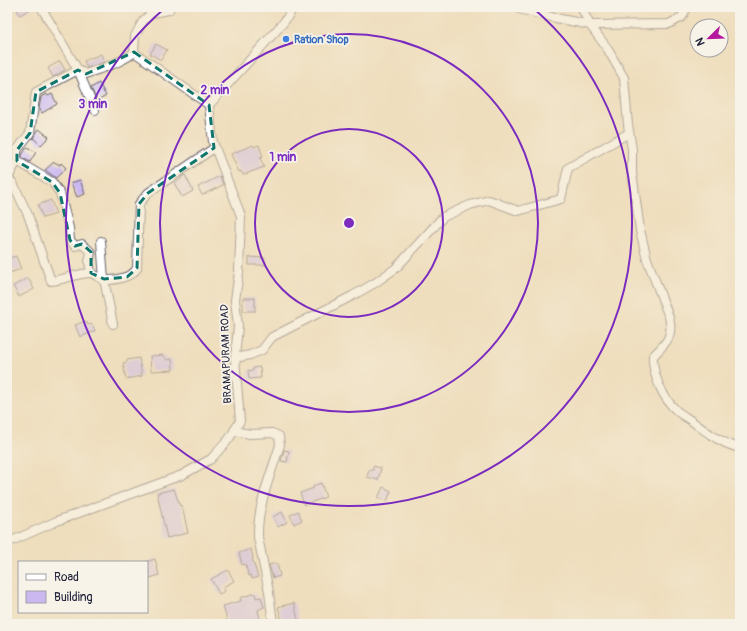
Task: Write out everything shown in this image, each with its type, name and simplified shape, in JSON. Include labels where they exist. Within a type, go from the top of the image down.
[{"type":"street","points":[[41,7],[78,70],[95,110]]},
{"type":"street","points":[[511,7],[551,17],[590,24],[669,24],[682,17],[687,7]]},
{"type":"street","points":[[582,7],[590,24],[607,48],[624,78],[632,149],[632,172],[640,230],[647,259],[670,317],[671,325],[669,338],[666,344],[653,356],[653,364],[658,381],[667,399],[676,410],[727,445],[740,448]]},
{"type":"street","points":[[134,52],[208,104],[284,22],[294,8]]},
{"type":"street","points":[[78,70],[86,74],[130,56],[134,52],[135,36],[143,22],[152,13],[169,10]]},
{"type":"street","points":[[78,70],[36,92],[30,133],[17,150],[17,161],[7,178],[13,183],[28,215],[50,281],[91,273],[104,279],[127,277],[135,272],[137,268],[139,204],[148,193],[214,148]]},
{"type":"street","name":"BRAMAPURAM ROAD","points":[[7,543],[57,521],[182,475],[211,458],[229,439],[240,421],[235,358],[238,326],[235,300],[239,272],[241,216],[214,148],[208,104]]},
{"type":"street","points":[[235,358],[250,356],[262,350],[272,337],[375,283],[396,268],[443,217],[470,205],[489,200],[518,211],[561,199],[568,168],[629,133]]},
{"type":"street","points":[[17,161],[52,182],[60,193],[69,228],[70,240],[75,246],[82,244],[91,252],[89,262],[91,273]]},
{"type":"street","points":[[101,241],[104,279],[113,324]]},
{"type":"street","points":[[234,431],[250,434],[272,433],[279,436],[280,445],[263,501],[258,528],[258,537],[269,592],[273,624]]},
{"type":"highlighted area","points":[[134,52],[209,105],[214,148],[148,193],[139,204],[137,268],[127,277],[104,279],[91,273],[91,252],[82,244],[75,246],[70,240],[60,193],[52,182],[17,161],[17,150],[30,133],[36,92],[78,70],[86,74]]},
{"type":"building","points":[[22,7],[34,7],[20,15],[17,10]]},
{"type":"building","points":[[156,44],[167,50],[161,60],[150,54]]},
{"type":"building","points":[[101,54],[104,62],[87,68],[84,61]]},
{"type":"building","points":[[60,61],[65,70],[53,77],[48,68]]},
{"type":"building","points":[[99,83],[106,96],[97,101],[91,88]]},
{"type":"building","points":[[46,94],[48,96],[52,94],[57,104],[42,113],[39,108],[41,97]]},
{"type":"building","points":[[39,129],[49,137],[41,145],[33,138]]},
{"type":"building","points":[[253,145],[254,147],[259,145],[263,157],[260,158],[264,167],[243,175],[241,171],[239,172],[231,154]]},
{"type":"building","points":[[27,147],[36,152],[30,162],[22,158],[22,155]]},
{"type":"building","points":[[54,162],[60,165],[61,163],[66,168],[56,178],[45,170]]},
{"type":"building","points":[[185,175],[193,191],[182,197],[174,183]]},
{"type":"building","points":[[220,176],[223,185],[202,195],[198,187]]},
{"type":"building","points":[[80,180],[85,194],[77,197],[71,183]]},
{"type":"building","points":[[51,200],[56,214],[43,218],[38,205]]},
{"type":"building","points":[[16,256],[21,269],[7,274],[7,259]]},
{"type":"building","points":[[249,257],[265,258],[265,265],[249,265]]},
{"type":"building","points":[[28,278],[34,289],[19,297],[13,286]]},
{"type":"building","points":[[243,298],[255,298],[255,311],[243,311]]},
{"type":"building","points":[[86,321],[88,325],[92,324],[95,331],[80,337],[75,325]]},
{"type":"building","points":[[163,355],[167,360],[172,359],[173,370],[151,371],[150,356]]},
{"type":"building","points":[[139,358],[142,376],[126,379],[123,363],[127,362],[127,360]]},
{"type":"building","points":[[260,367],[261,378],[249,379],[248,370],[253,371],[253,368]]},
{"type":"building","points":[[284,450],[289,451],[287,462],[281,461]]},
{"type":"building","points":[[373,466],[381,468],[378,480],[367,477],[369,470],[373,470]]},
{"type":"building","points":[[321,483],[326,497],[304,505],[300,493],[314,488],[313,486]]},
{"type":"building","points":[[383,487],[391,491],[387,501],[378,498]]},
{"type":"building","points":[[174,489],[180,506],[182,506],[188,533],[167,538],[157,493]]},
{"type":"building","points":[[298,511],[302,520],[294,524],[290,515]]},
{"type":"building","points":[[282,512],[287,522],[278,527],[273,517]]},
{"type":"building","points":[[251,549],[252,558],[258,577],[252,579],[251,575],[249,576],[245,564],[242,565],[239,553]]},
{"type":"building","points":[[155,559],[159,575],[150,578],[148,561]]},
{"type":"building","points":[[277,563],[280,576],[273,578],[269,565]]},
{"type":"building","points":[[228,570],[234,581],[223,587],[225,591],[219,594],[211,579]]},
{"type":"building","points":[[255,593],[256,598],[261,597],[264,607],[258,610],[261,624],[228,624],[223,606],[241,601],[240,598]]},
{"type":"building","points":[[294,603],[298,620],[289,622],[288,619],[282,621],[278,607]]},
{"type":"place","name":"Ration Shop","points":[[286,39]]}]
